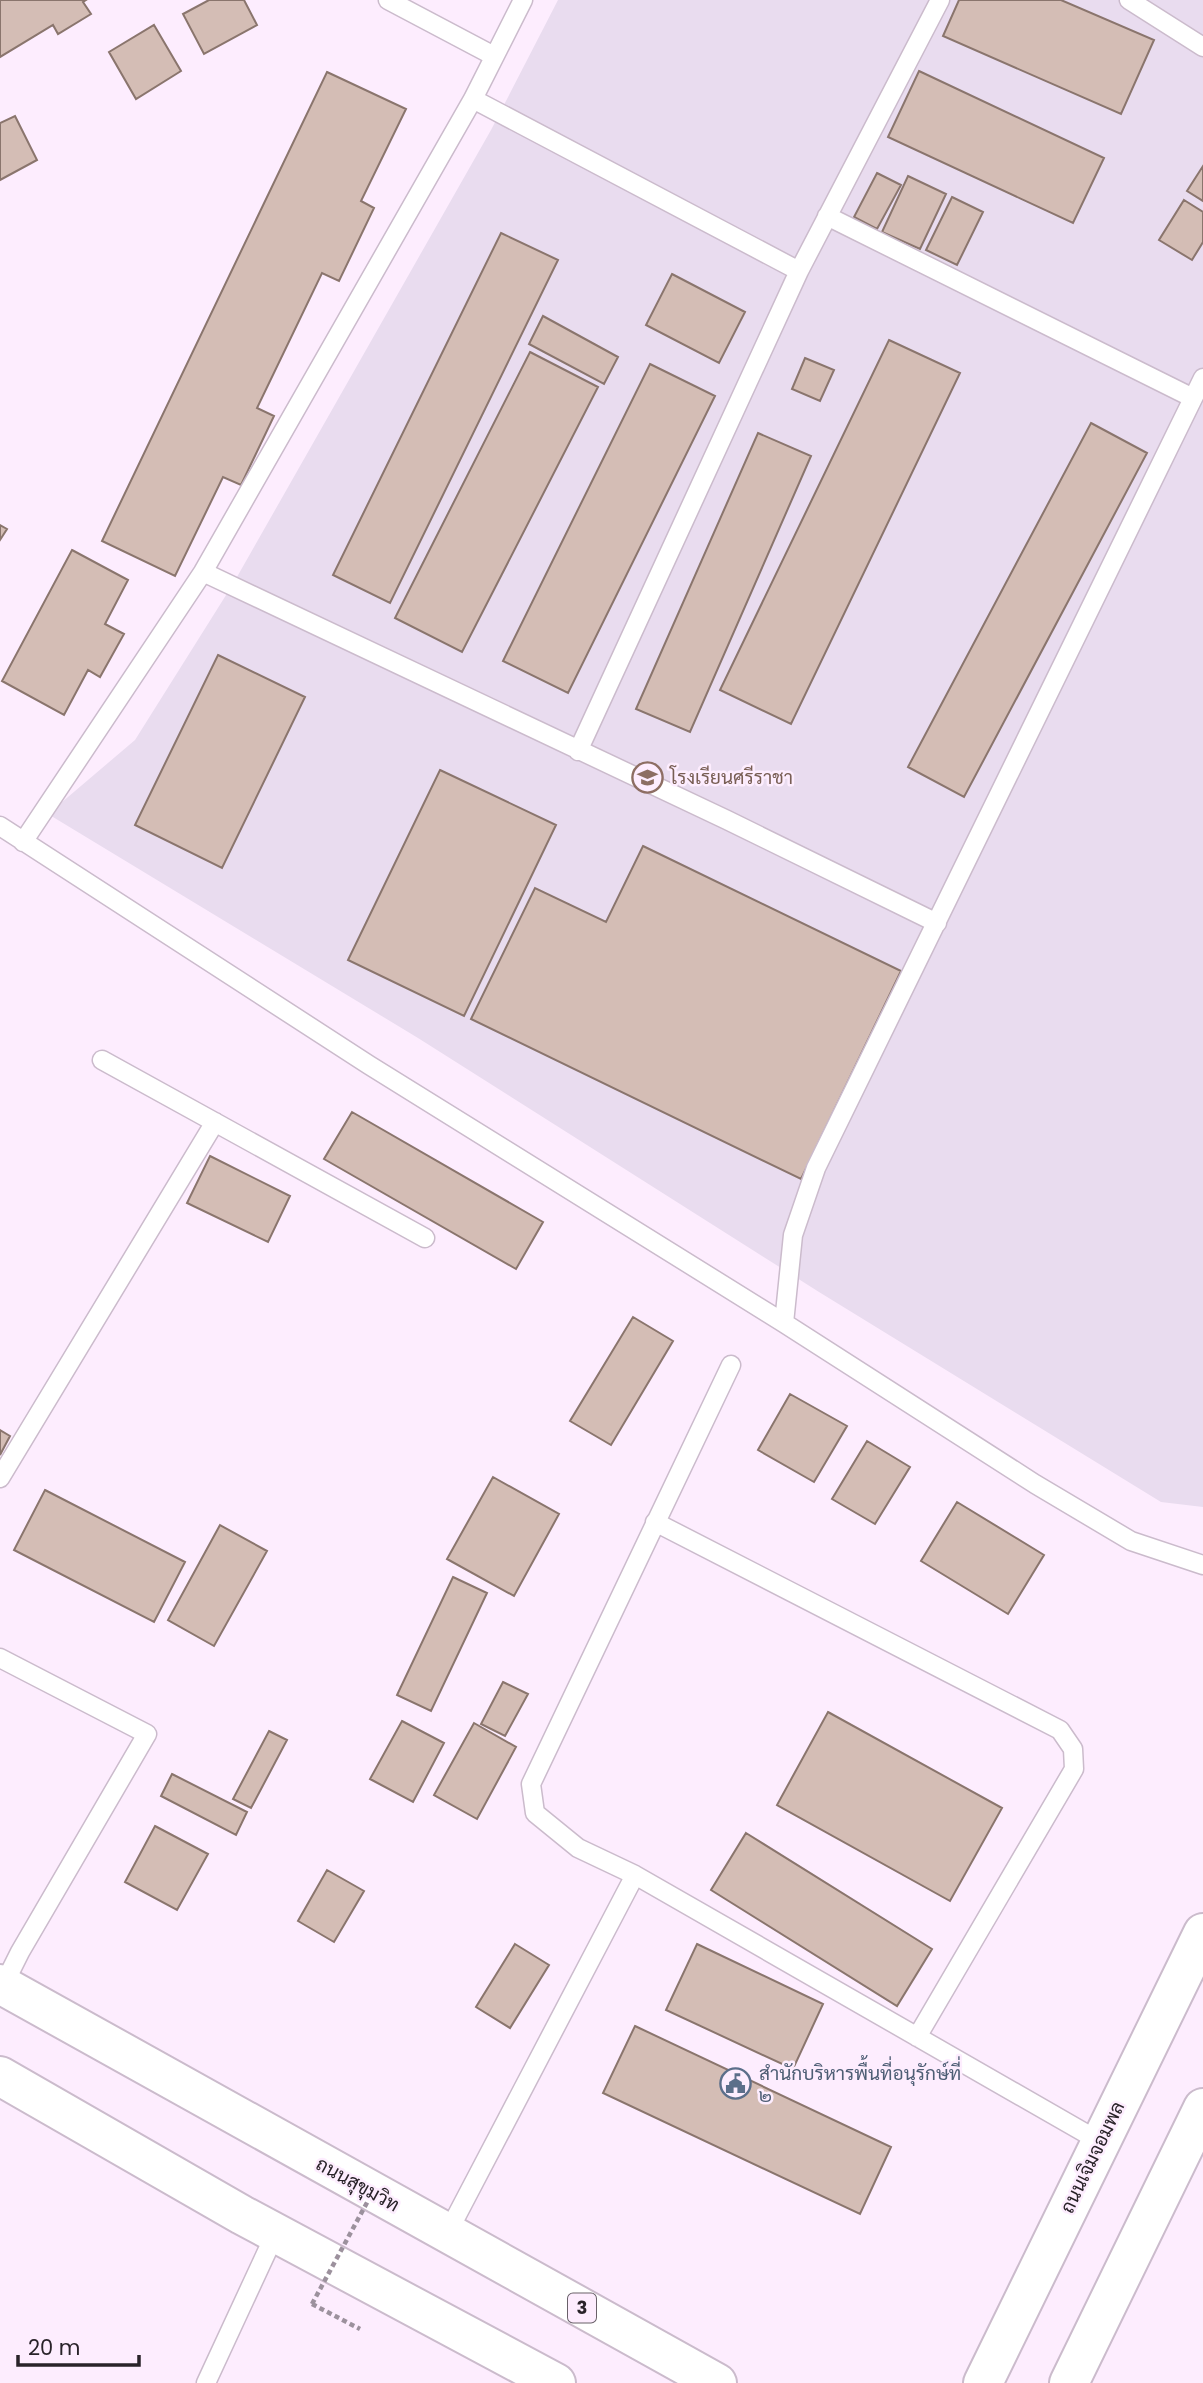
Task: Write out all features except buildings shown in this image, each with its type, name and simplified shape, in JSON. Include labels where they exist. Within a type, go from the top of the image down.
[{"type":"main road","name":"ถนนเจิมจอมพล","points":[[984,2383],[1099,2141],[1203,1933]]},
{"type":"main road","name":"ถนนสุขุมวิท","points":[[2,1985],[718,2383]]},
{"type":"main road","points":[[0,2076],[535,2379]]},
{"type":"main road","points":[[1069,2383],[1203,2108]]},
{"type":"lane","points":[[388,0],[494,56]]},
{"type":"lane","points":[[23,842],[203,572],[473,99],[523,0]]},
{"type":"lane","points":[[578,751],[799,271],[940,0]]},
{"type":"lane","points":[[1129,0],[1203,47]]},
{"type":"lane","points":[[473,99],[799,271]]},
{"type":"lane","points":[[827,216],[1193,398]]},
{"type":"lane","points":[[784,1323],[793,1235],[816,1168],[1203,378]]},
{"type":"lane","points":[[203,572],[937,923]]},
{"type":"lane","points":[[0,826],[381,1072],[784,1323],[1035,1484],[1132,1541],[1203,1565]]},
{"type":"lane","points":[[102,1060],[425,1238]]},
{"type":"lane","points":[[0,1478],[215,1122]]},
{"type":"lane","points":[[731,1365],[531,1784],[535,1813],[578,1848],[635,1875],[1099,2141]]},
{"type":"lane","points":[[655,1522],[1060,1730],[1073,1749],[1074,1769],[917,2036]]},
{"type":"lane","points":[[0,1658],[147,1734],[2,1985]]},
{"type":"lane","points":[[447,2234],[635,1875]]},
{"type":"lane","points":[[211,2381],[276,2232]]},
{"type":"path","points":[[360,2329],[312,2304],[376,2186]]},
{"type":"shaded area","name":"โรงเรียนศรีราชา","points":[[558,0],[1203,0],[1203,1507],[1161,1502],[819,1292],[418,1038],[48,814],[135,740],[233,584],[491,130]]},
{"type":"place","name":"โรงเรียนศรีราชา","points":[[647,777]]},
{"type":"place","name":"สำนักบริหารพื้นที่อนุรักษ์ที่ ๒","points":[[736,2084]]}]
